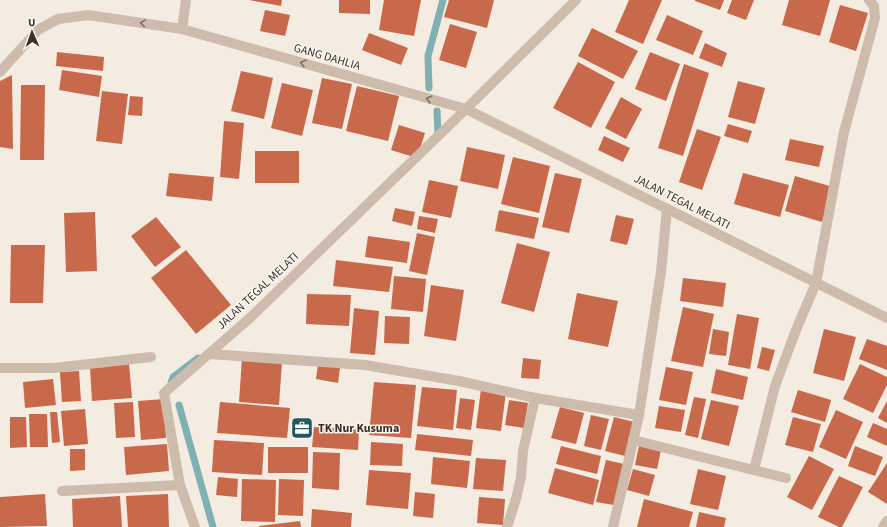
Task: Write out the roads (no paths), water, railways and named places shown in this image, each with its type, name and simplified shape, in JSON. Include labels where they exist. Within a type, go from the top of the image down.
[{"type":"street","points":[[182,29],[186,0]]},
{"type":"street","name":"JALAN TEGAL MELATI","points":[[195,527],[180,485],[164,393],[251,317],[466,109],[576,0]]},
{"type":"street","points":[[754,470],[775,386],[816,283],[844,132],[875,18],[874,6],[869,0]]},
{"type":"street","name":"GANG DAHLIA","points":[[0,72],[38,30],[58,19],[88,15],[182,29],[466,109]]},
{"type":"street","name":"JALAN TEGAL MELATI","points":[[466,109],[887,318]]},
{"type":"street","points":[[613,527],[639,415],[661,272],[667,209]]},
{"type":"street","points":[[210,354],[365,365],[459,381],[535,398],[639,415]]},
{"type":"street","points":[[0,368],[54,368],[151,357]]},
{"type":"street","points":[[507,527],[521,478],[524,451],[535,398]]},
{"type":"street","points":[[633,440],[786,478]]},
{"type":"street","points":[[62,491],[180,485]]},
{"type":"street","points":[[883,527],[887,522]]},
{"type":"waterway","points":[[429,88],[428,56],[443,0]]},
{"type":"waterway","points":[[437,111],[437,137]]},
{"type":"waterway","points":[[171,383],[173,377],[198,358]]},
{"type":"waterway","points":[[179,405],[213,527]]},
{"type":"place","name":"TK Nur Kusuma","points":[[302,428]]}]
